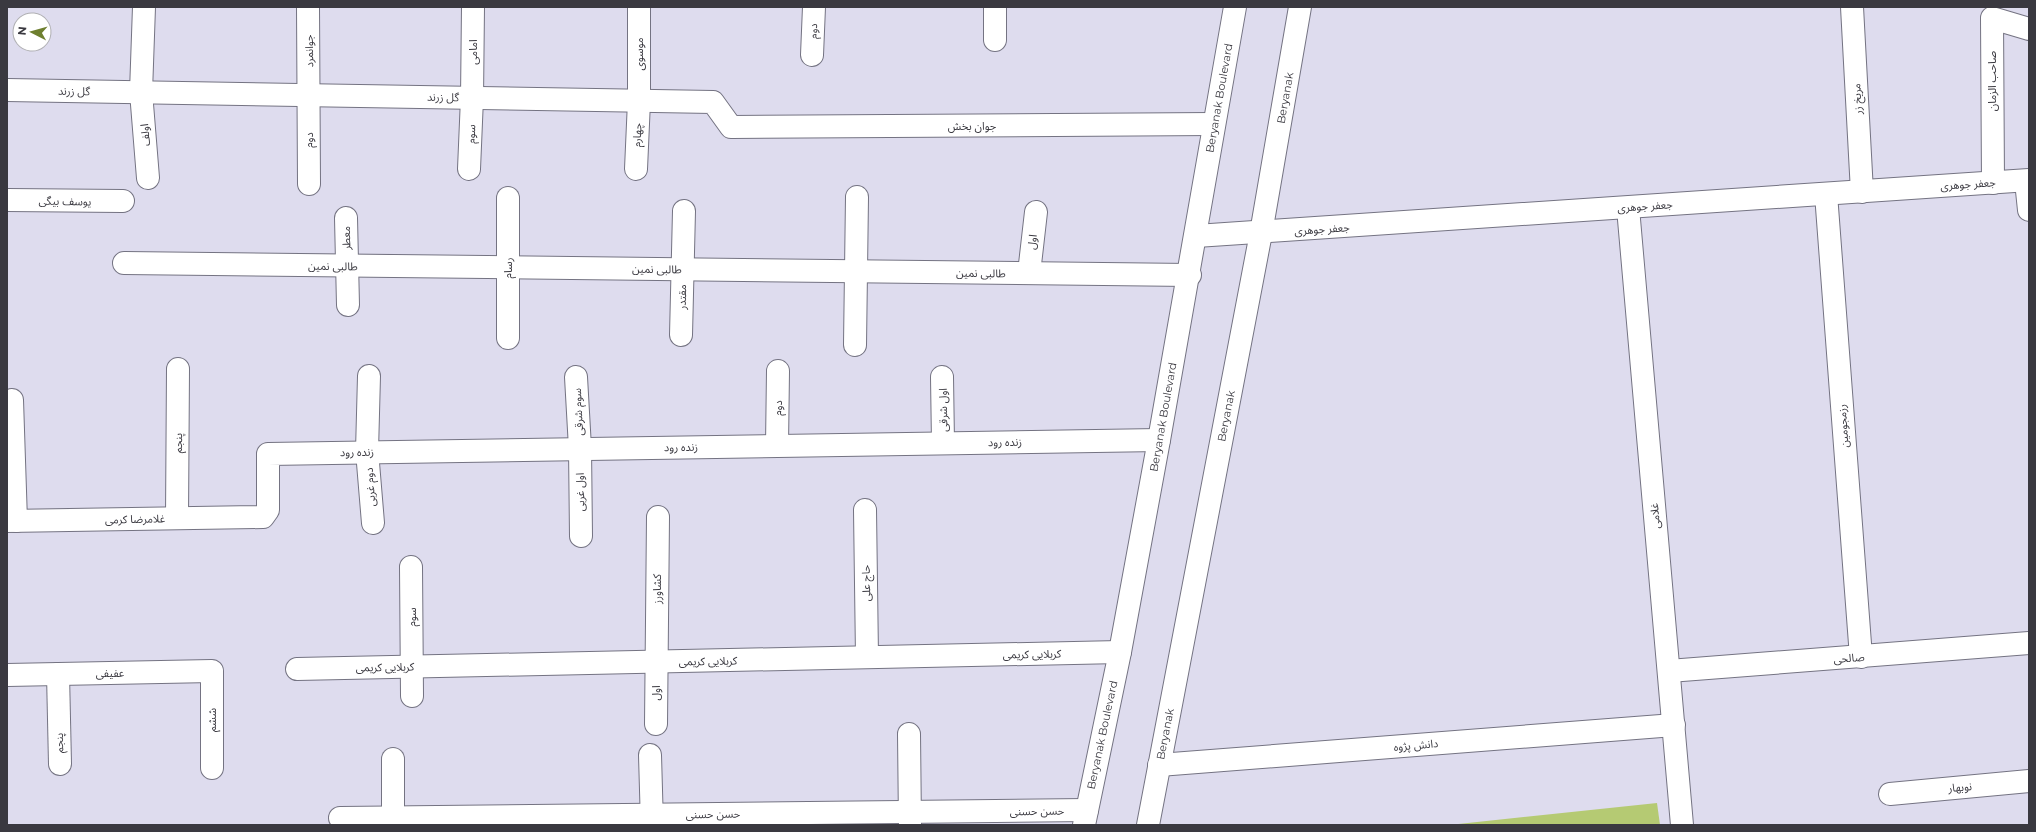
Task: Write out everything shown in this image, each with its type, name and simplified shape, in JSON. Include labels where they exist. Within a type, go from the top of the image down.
[{"type":"street","points":[[141,92],[144,7]]},
{"type":"street","name":"جوانمرد","points":[[308,7],[309,95]]},
{"type":"street","name":"امامی","points":[[472,98],[473,7]]},
{"type":"street","name":"موسوی","points":[[639,7],[639,101]]},
{"type":"street","name":"دوم","points":[[812,55],[814,7]]},
{"type":"street","points":[[995,7],[995,40]]},
{"type":"street","name":"Beryanak Boulevard","points":[[1086,818],[1120,652],[1190,275],[1214,124],[1235,7]]},
{"type":"street","name":"Beryanak","points":[[1148,825],[1261,233],[1300,7]]},
{"type":"street","name":"مریخ زر","points":[[1852,7],[1862,192]]},
{"type":"street","name":"صاحب الزمان","points":[[1993,183],[1992,18],[2029,29]]},
{"type":"street","name":"گل زرند","points":[[7,90],[713,102],[731,128]]},
{"type":"street","name":"اولف","points":[[141,92],[148,178]]},
{"type":"street","name":"دوم","points":[[309,95],[309,184]]},
{"type":"street","name":"سوم","points":[[470,169],[472,98]]},
{"type":"street","name":"چهارم","points":[[636,169],[639,101]]},
{"type":"street","name":"جوان بخش","points":[[731,128],[1214,124]]},
{"type":"street","points":[[2027,180],[2029,210]]},
{"type":"street","name":"جعفر جوهری","points":[[1196,236],[1261,233],[2027,180]]},
{"type":"street","name":"رزمجومین","points":[[1826,194],[1861,657]]},
{"type":"street","points":[[855,345],[857,197]]},
{"type":"street","name":"رسام","points":[[508,198],[508,338]]},
{"type":"street","name":"یوسف بیگی","points":[[7,200],[123,202]]},
{"type":"street","name":"غلامی","points":[[1628,208],[1682,825]]},
{"type":"street","name":"مقتدر","points":[[681,335],[684,210]]},
{"type":"street","name":"اول","points":[[1028,273],[1036,212]]},
{"type":"street","name":"معطر","points":[[346,218],[348,305]]},
{"type":"street","name":"طالبی نمین","points":[[124,264],[1190,275]]},
{"type":"street","name":"پنجم","points":[[177,518],[178,369]]},
{"type":"street","name":"دوم","points":[[777,445],[778,371]]},
{"type":"street","name":"دوم غربی","points":[[368,376],[367,451],[373,523]]},
{"type":"street","name":"سوم شرقی","points":[[576,377],[580,448]]},
{"type":"street","name":"اول شرقی","points":[[942,377],[943,443]]},
{"type":"street","points":[[12,400],[12,521]]},
{"type":"street","name":"زنده رود","points":[[263,517],[268,510],[268,454],[367,451],[1159,440]]},
{"type":"street","name":"اول غربی","points":[[580,448],[581,536]]},
{"type":"street","name":"حاج علی","points":[[865,510],[867,657]]},
{"type":"street","name":"غلامرضا کرمی","points":[[12,521],[263,517]]},
{"type":"street","name":"کشاورز","points":[[656,662],[658,517]]},
{"type":"street","name":"سوم","points":[[411,567],[412,667]]},
{"type":"street","name":"صالحی","points":[[1669,672],[2029,644]]},
{"type":"street","name":"کربلایی کریمی","points":[[297,669],[1120,652]]},
{"type":"street","name":"اول","points":[[656,662],[656,724]]},
{"type":"street","points":[[412,667],[412,696]]},
{"type":"street","name":"عفیفی","points":[[7,675],[212,671]]},
{"type":"street","name":"ششم","points":[[212,671],[212,768]]},
{"type":"street","name":"پنجم","points":[[58,674],[60,764]]},
{"type":"street","name":"دانش پژوه","points":[[1159,765],[1674,725]]},
{"type":"street","points":[[909,734],[910,819]]},
{"type":"street","points":[[650,755],[652,820]]},
{"type":"street","points":[[393,759],[393,821]]},
{"type":"street","name":"نوبهار","points":[[1890,794],[2029,781]]},
{"type":"street","name":"حسن حسنی","points":[[340,818],[393,821],[1086,818]]},
{"type":"green space","points":[[1657,803],[1660,825],[1449,825]]}]
